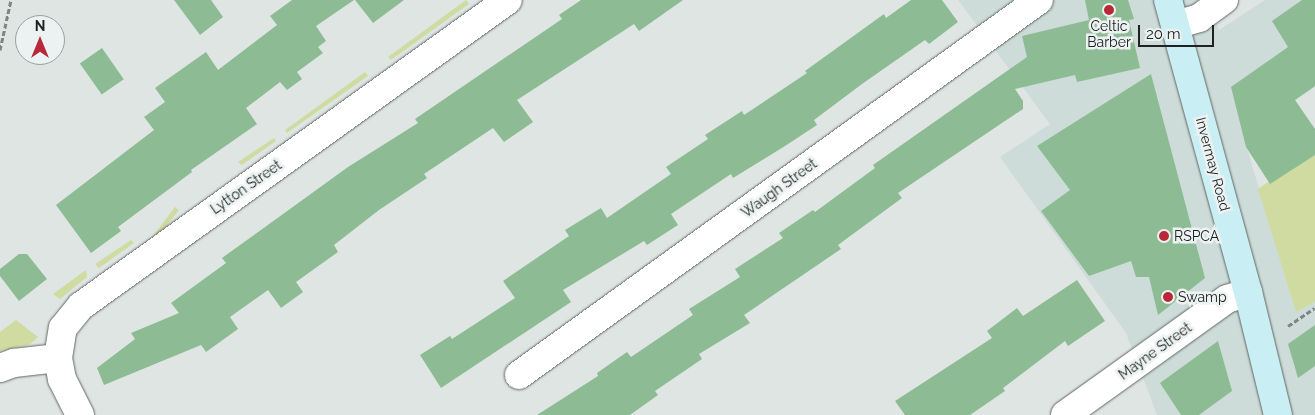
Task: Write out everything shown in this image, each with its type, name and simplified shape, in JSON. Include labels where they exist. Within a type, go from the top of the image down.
[{"type":"main road","name":"Invermay Road","points":[[1171,12],[1248,292],[1278,415]]},
{"type":"street","name":"Lytton Street","points":[[58,358],[63,328],[80,306],[508,0]]},
{"type":"street","name":"Waugh Street","points":[[519,375],[1039,0]]},
{"type":"street","points":[[1171,12],[1199,18],[1224,0]]},
{"type":"street","name":"Mayne Street","points":[[1065,415],[1227,299],[1248,292]]},
{"type":"street","points":[[0,368],[14,363],[58,358],[62,379],[80,415]]},
{"type":"path","points":[[0,50],[10,0]]},
{"type":"path","points":[[1288,326],[1315,308]]},
{"type":"shaded area","points":[[958,0],[1209,0],[1219,30],[1265,0],[1315,0],[1315,87],[1243,135],[1296,312],[1315,302],[1315,415],[1157,415],[1126,333],[1000,157],[1050,124]]},
{"type":"green space","points":[[466,0],[469,4],[391,60],[388,57]]},
{"type":"green space","points":[[365,72],[368,76],[287,133],[285,130]]},
{"type":"green space","points":[[274,138],[276,141],[242,165],[238,162]]},
{"type":"green space","points":[[1315,150],[1315,302],[1296,312],[1258,189]]},
{"type":"green space","points":[[175,207],[179,210],[156,240],[152,237]]},
{"type":"green space","points":[[131,240],[134,243],[99,268],[95,264]]},
{"type":"green space","points":[[86,270],[87,277],[60,299],[53,294]]},
{"type":"green space","points":[[16,320],[38,337],[29,345],[0,351],[0,332]]},
{"type":"building","points":[[174,0],[211,0],[223,17],[200,35]]},
{"type":"building","points":[[292,0],[354,0],[316,26],[326,41],[318,47],[323,53],[297,72],[302,79],[287,90],[280,82],[246,108],[257,124],[191,170],[192,172],[118,227],[121,231],[91,253],[56,205],[154,130],[144,117],[165,102],[155,88],[206,52],[218,70],[277,25],[270,16]]},
{"type":"building","points":[[355,0],[404,0],[373,23]]},
{"type":"building","points":[[581,0],[683,0],[639,31],[634,24],[517,100],[533,122],[504,142],[493,128],[424,174],[427,178],[379,210],[334,245],[338,252],[296,282],[303,292],[281,308],[268,290],[230,317],[238,329],[206,352],[201,345],[104,385],[97,368],[135,339],[131,333],[179,313],[171,303],[226,263],[222,258],[348,167],[418,123],[415,119],[562,19],[559,15]]},
{"type":"building","points":[[911,0],[942,0],[958,22],[929,44],[925,40],[862,84],[814,120],[817,125],[733,178],[731,174],[671,214],[678,225],[647,245],[644,241],[563,290],[571,302],[441,388],[420,355],[450,336],[452,339],[515,298],[503,281],[569,236],[565,230],[601,208],[607,218],[671,174],[666,167],[708,139],[705,135],[742,111],[744,115],[807,73],[805,71],[884,14],[886,18]]},
{"type":"building","points":[[1085,0],[1128,0],[1134,19],[1129,20],[1140,68],[1077,82],[1075,75],[1015,89],[1023,101],[1023,109],[898,193],[902,198],[838,245],[841,249],[744,315],[750,323],[699,354],[702,359],[655,391],[658,395],[630,415],[537,415],[598,376],[597,373],[627,352],[631,357],[693,315],[689,309],[740,277],[735,269],[783,238],[779,233],[813,210],[815,212],[875,168],[873,165],[1027,57],[1022,36],[1089,20]]},
{"type":"building","points":[[1302,0],[1315,0],[1315,86],[1295,100],[1315,129],[1315,155],[1270,184],[1246,147],[1231,87],[1288,47],[1272,21]]},
{"type":"building","points":[[102,48],[124,79],[102,95],[80,63]]},
{"type":"building","points":[[1151,74],[1205,278],[1158,315],[1149,277],[1136,277],[1131,261],[1089,276],[1041,211],[1070,190],[1037,146]]},
{"type":"building","points":[[19,254],[27,254],[47,279],[19,301],[0,276],[0,269]]},
{"type":"building","points":[[1077,280],[1105,321],[1068,346],[1065,341],[1003,388],[1005,391],[970,415],[905,415],[895,401],[992,338],[987,331],[1017,308],[1023,316]]},
{"type":"building","points":[[1315,325],[1315,366],[1298,378],[1288,344]]},
{"type":"building","points":[[1218,341],[1232,391],[1199,415],[1181,415],[1160,383]]},
{"type":"place","name":"Celtic Barber","points":[[1109,10]]},
{"type":"place","name":"RSPCA","points":[[1164,236]]},
{"type":"place","name":"Swamp","points":[[1168,297]]}]
